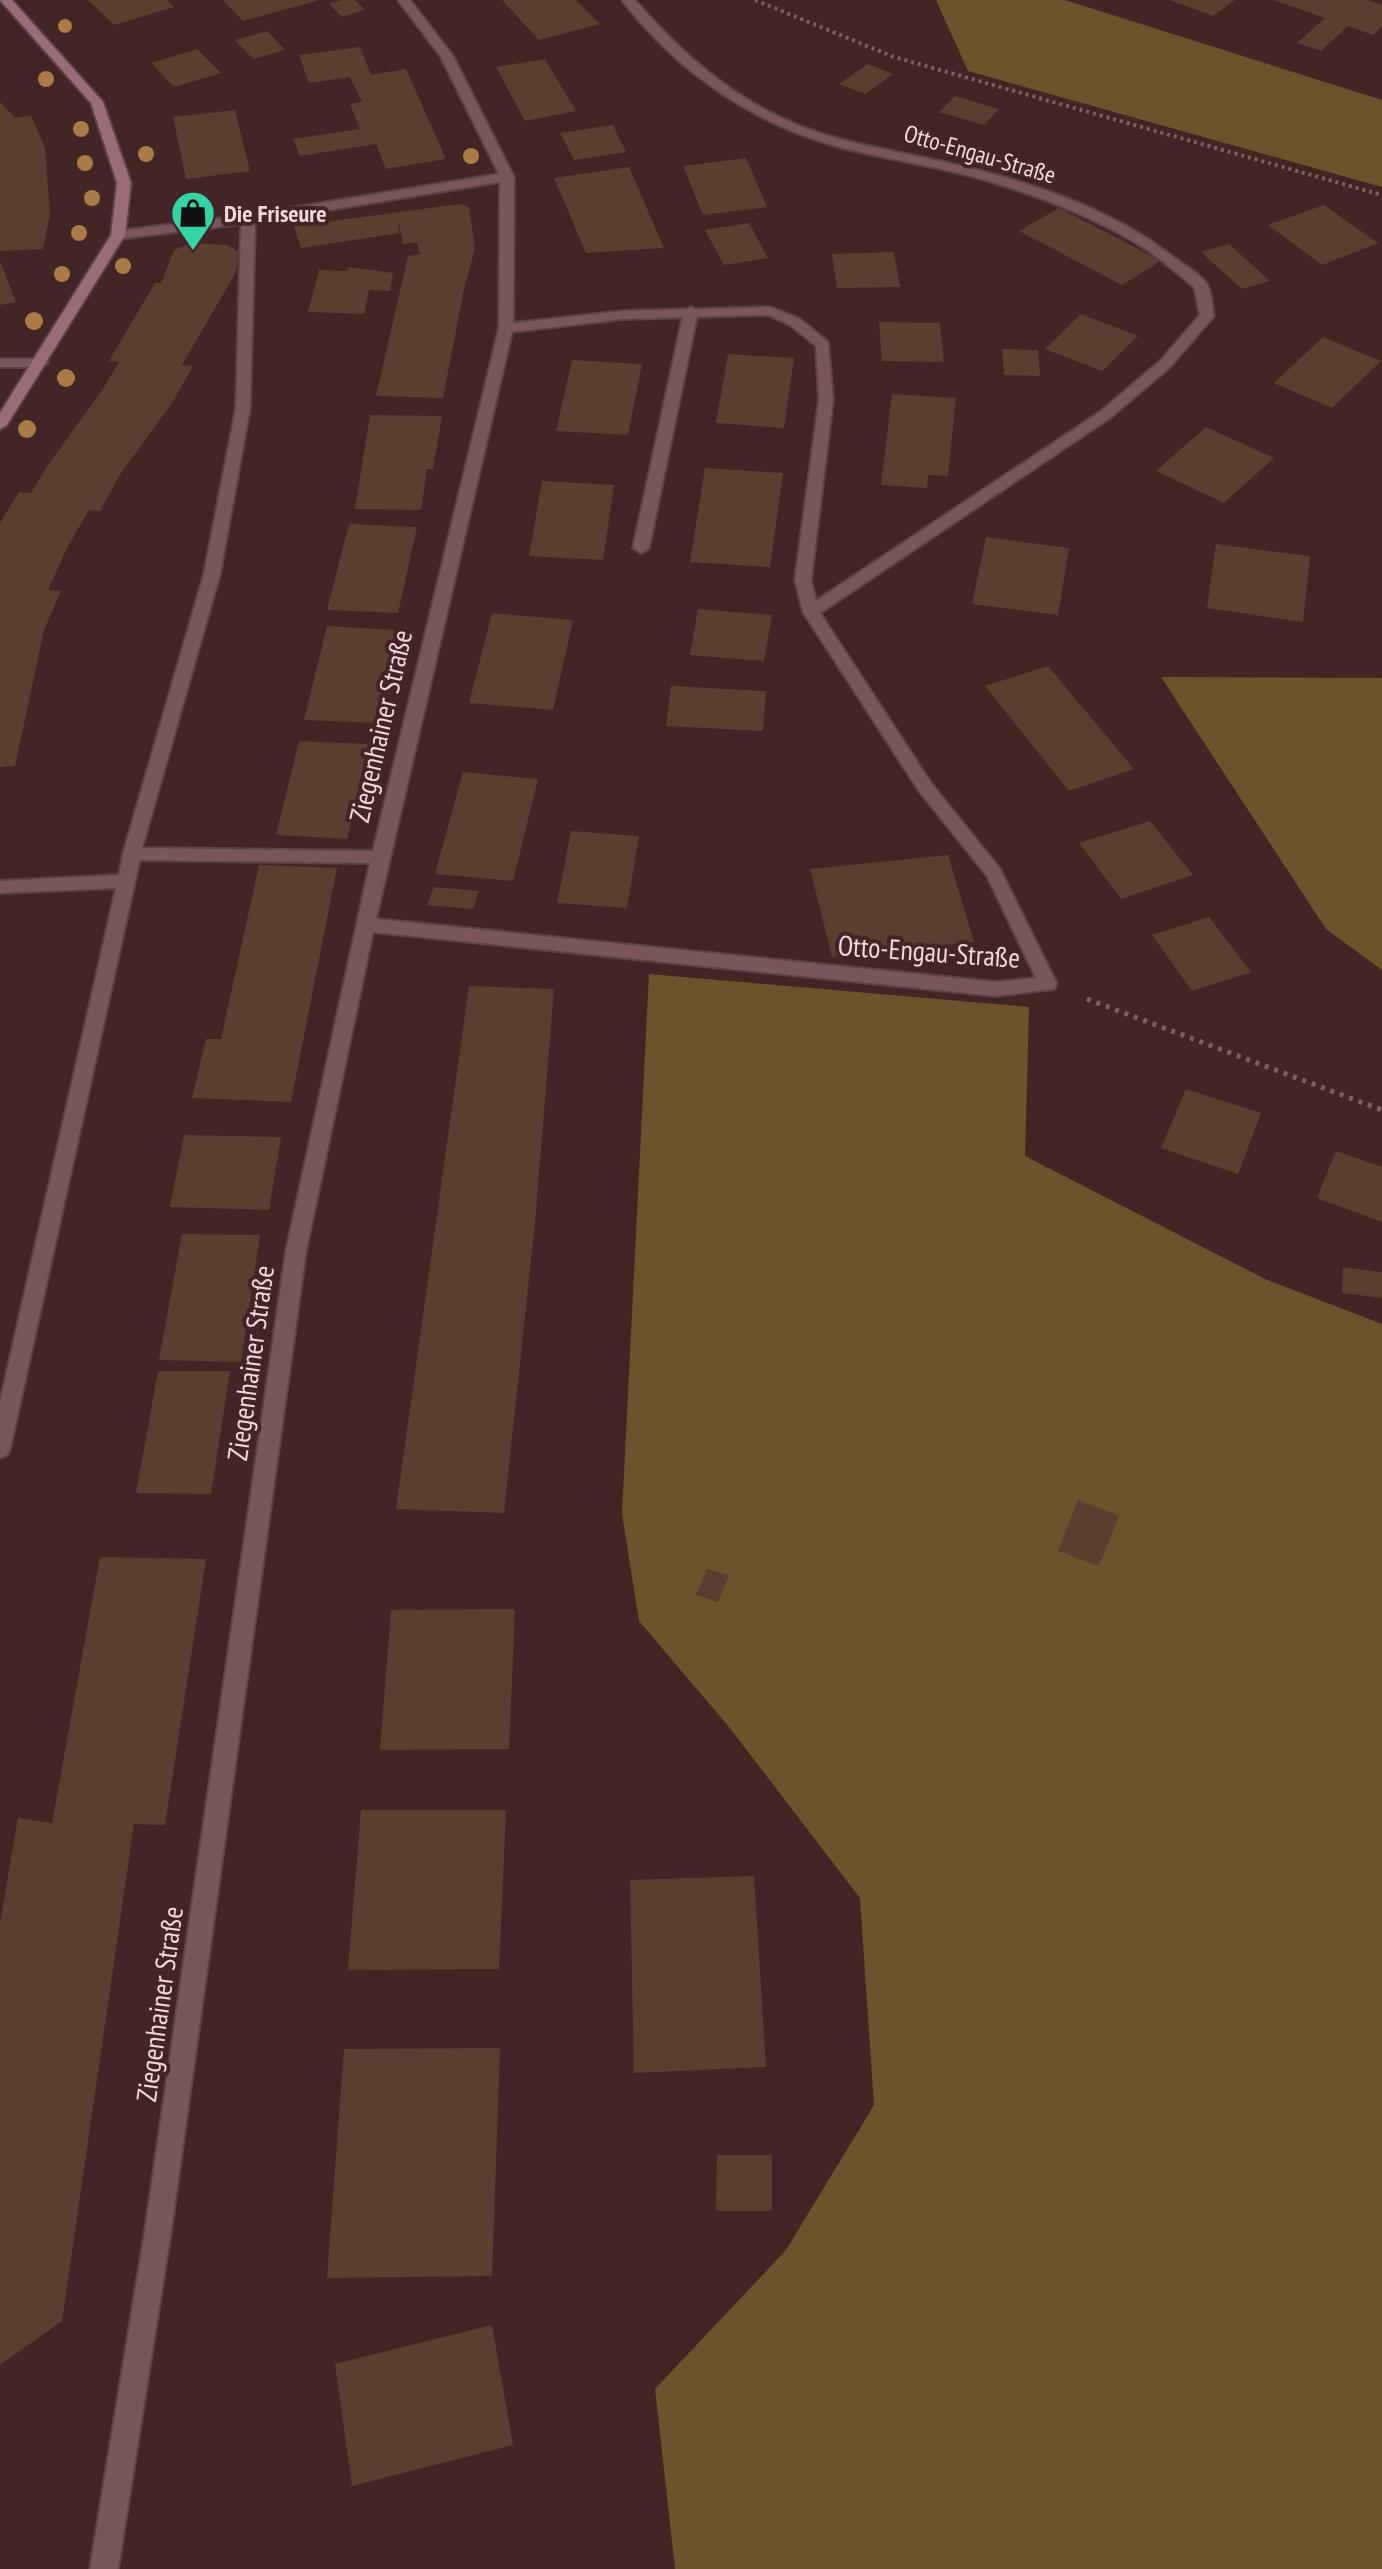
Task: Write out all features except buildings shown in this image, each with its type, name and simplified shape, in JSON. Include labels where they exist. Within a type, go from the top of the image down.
[{"type":"street","points":[[0,425],[118,235],[124,183],[97,102],[5,0]]},
{"type":"street","name":"Ziegenhainer Straße","points":[[104,2569],[158,2231],[296,1251],[380,857],[506,328],[507,177],[447,56],[404,0]]},
{"type":"street","name":"Otto-Engau-Straße","points":[[628,0],[663,38],[726,93],[763,115],[803,132],[995,179],[1061,201],[1144,242],[1201,285],[1207,316],[1165,364],[1105,415],[811,612]]},
{"type":"street","points":[[118,235],[248,219],[507,177]]},
{"type":"street","points":[[0,1449],[124,881],[212,574],[243,408],[248,219]]},
{"type":"street","points":[[641,548],[691,311]]},
{"type":"street","name":"Otto-Engau-Straße","points":[[366,925],[996,989],[1048,984],[994,873],[925,787],[811,612],[803,580],[826,400],[823,345],[795,322],[770,311],[623,315],[506,328]]},
{"type":"street","points":[[0,363],[41,363]]},
{"type":"street","points":[[132,854],[380,857]]},
{"type":"street","points":[[0,887],[124,881]]},
{"type":"path","points":[[755,0],[907,61],[1382,195]]},
{"type":"path","points":[[1048,984],[1382,1110]]},
{"type":"shaded area","points":[[936,0],[1065,0],[1382,100],[1382,187],[968,71]]},
{"type":"shaded area","points":[[1161,677],[1382,678],[1382,970],[1326,929]]},
{"type":"shaded area","points":[[649,974],[1029,1007],[1025,1156],[1265,1279],[1382,1324],[1382,2569],[675,2569],[655,2389],[786,2250],[874,2105],[860,1898],[729,1727],[639,1621],[622,1514]]},
{"type":"place","name":"Die Friseure","points":[[193,252]]}]
